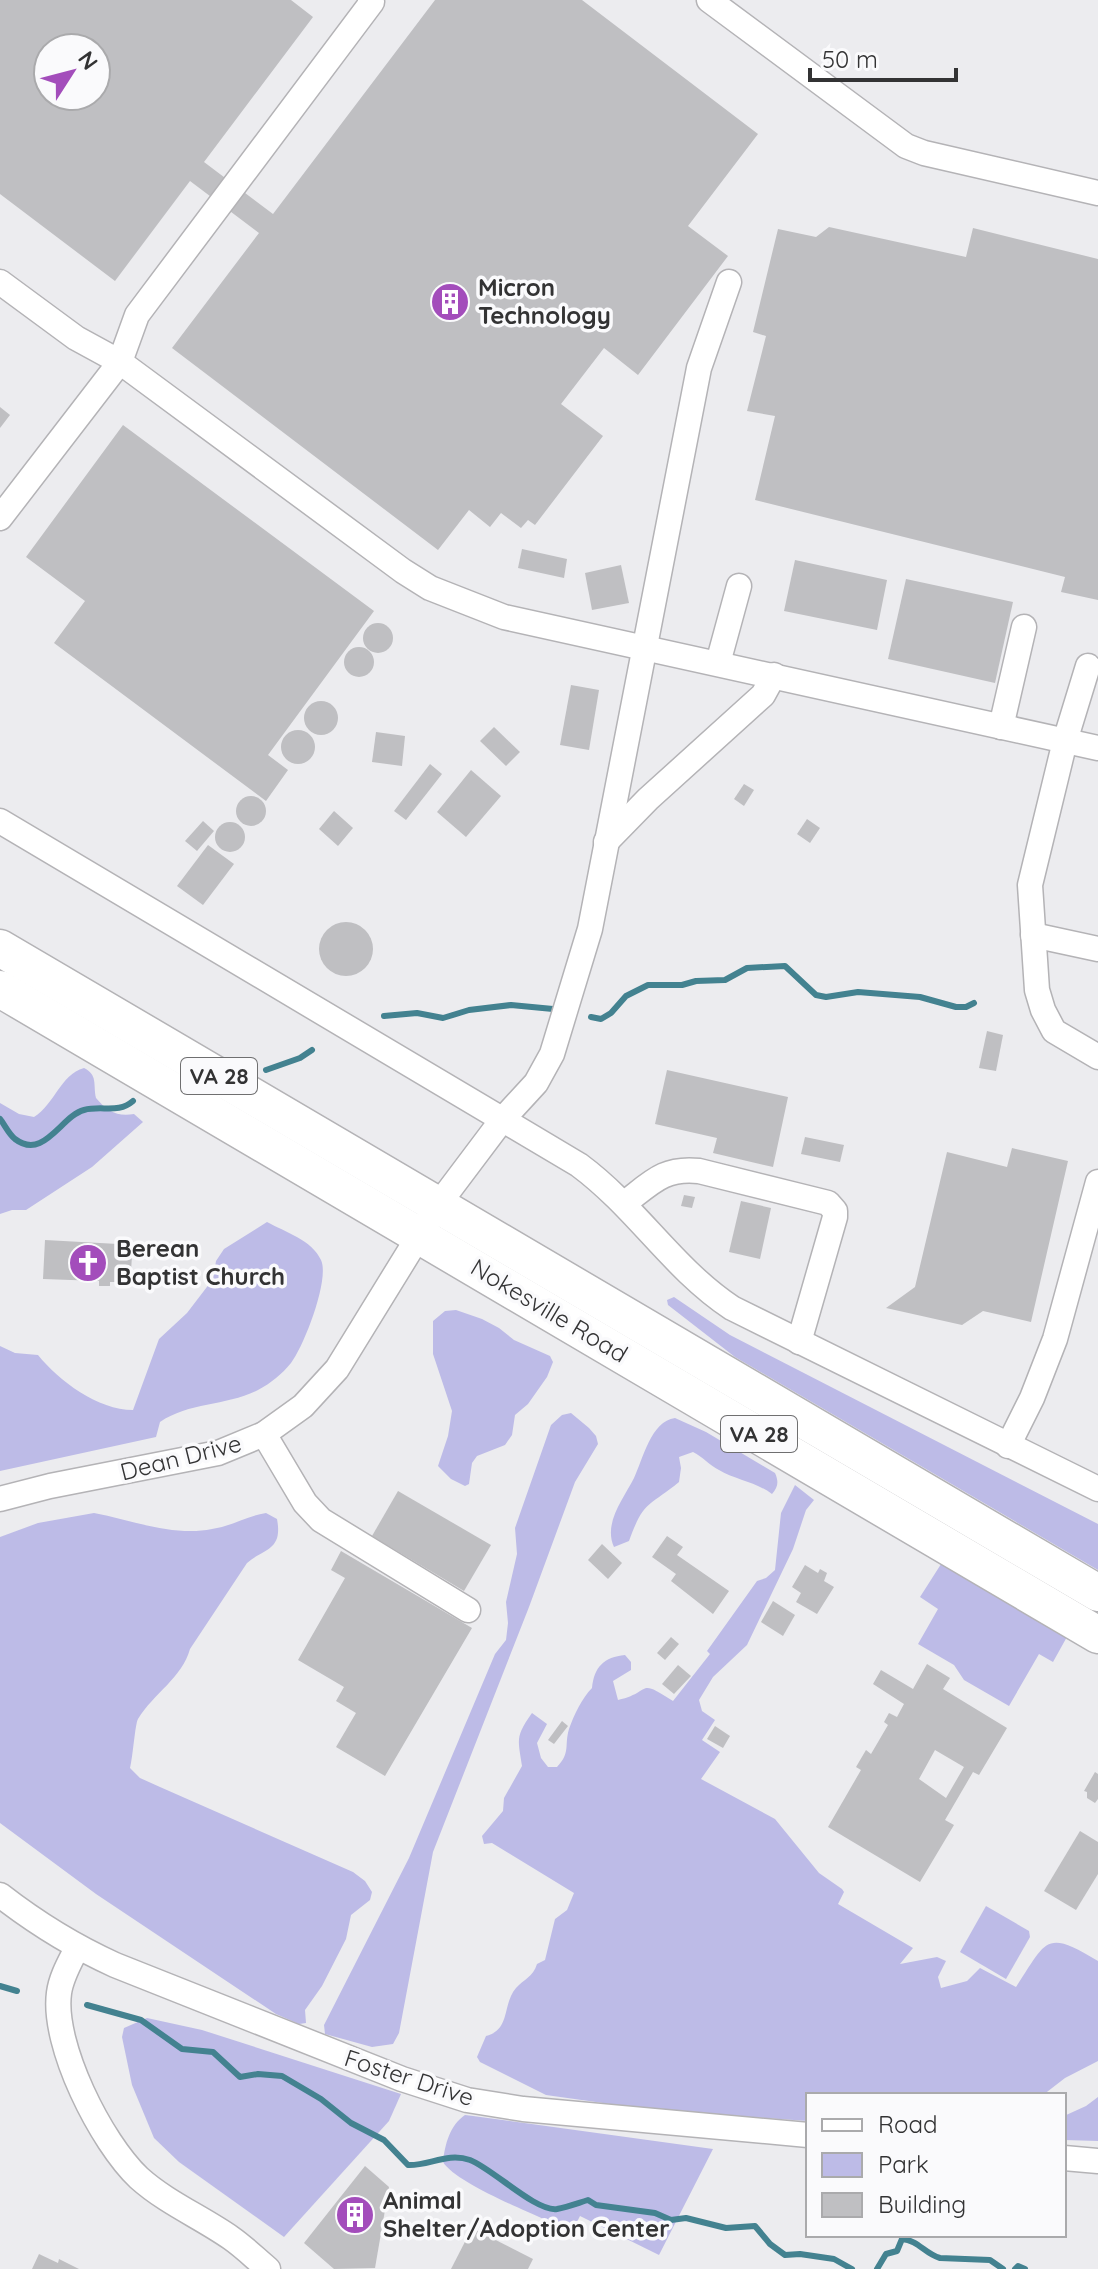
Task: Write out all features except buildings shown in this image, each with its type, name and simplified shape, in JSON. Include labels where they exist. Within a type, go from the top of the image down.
[{"type":"highway","name":"Nokesville Road","points":[[0,948],[429,1220],[949,1525],[1098,1593]]},
{"type":"highway","name":"Nokesville Road","points":[[0,989],[429,1220]]},
{"type":"highway","name":"Nokesville Road","points":[[949,1525],[1098,1635]]},
{"type":"street","points":[[0,518],[120,362],[137,315],[372,2],[370,0]]},
{"type":"street","points":[[709,0],[906,146],[924,153],[1098,193]]},
{"type":"street","points":[[0,282],[76,338],[120,362],[360,542],[430,588],[504,617],[1098,748]]},
{"type":"street","name":"Dean Drive","points":[[0,1499],[50,1486],[193,1460],[234,1448],[264,1434],[303,1406],[337,1369],[429,1220],[502,1120],[536,1083],[552,1054],[590,929],[699,368],[729,282]]},
{"type":"street","points":[[718,663],[739,586]]},
{"type":"street","points":[[1001,727],[1024,627]]},
{"type":"street","points":[[1088,666],[1065,741],[1030,885],[1037,990],[1050,1025],[1060,1036],[1098,1057]]},
{"type":"street","points":[[606,842],[648,799],[763,695],[774,675]]},
{"type":"street","points":[[0,821],[579,1165],[625,1203],[682,1269],[732,1308],[1098,1489]]},
{"type":"street","points":[[1033,935],[1098,949]]},
{"type":"street","points":[[625,1203],[658,1177],[679,1170],[699,1171],[828,1203],[835,1211],[835,1217],[799,1342]]},
{"type":"street","points":[[1008,1446],[1032,1398],[1055,1339],[1098,1182]]},
{"type":"street","points":[[264,1434],[305,1503],[321,1520],[468,1610]]},
{"type":"street","points":[[0,1895],[77,1948],[61,1984],[59,2024],[78,2080],[118,2154],[138,2177],[169,2201],[230,2238],[268,2269]]},
{"type":"street","name":"Foster Drive","points":[[77,1948],[451,2096],[523,2109],[806,2135]]},
{"type":"street","points":[[1066,2158],[1098,2161]]},
{"type":"green space","points":[[84,1068],[93,1077],[96,1098],[104,1106],[117,1114],[134,1114],[143,1122],[92,1167],[26,1210],[0,1214],[0,1103],[19,1114],[34,1117],[69,1077]]},
{"type":"green space","points":[[267,1222],[311,1247],[321,1260],[323,1269],[309,1328],[291,1363],[280,1375],[246,1395],[171,1416],[160,1422],[156,1437],[0,1471],[0,1346],[15,1353],[38,1355],[57,1375],[80,1392],[106,1405],[133,1410],[159,1339],[187,1313],[213,1279],[216,1261],[224,1249]]},
{"type":"green space","points":[[674,1297],[730,1335],[1098,1524],[1098,1570],[735,1357],[668,1305],[667,1300]]},
{"type":"green space","points":[[456,1310],[499,1328],[514,1340],[550,1356],[553,1362],[547,1377],[528,1404],[515,1415],[512,1435],[505,1445],[477,1456],[472,1463],[469,1484],[465,1486],[451,1479],[438,1466],[452,1411],[433,1354],[433,1321],[445,1311]]},
{"type":"green space","points":[[571,1413],[596,1436],[598,1444],[575,1482],[433,1852],[399,2033],[393,2044],[372,2047],[325,2034],[324,2025],[409,1858],[495,1654],[506,1640],[506,1602],[517,1554],[515,1528],[551,1425],[562,1415]]},
{"type":"green space","points":[[675,1418],[706,1432],[775,1473],[776,1489],[772,1494],[715,1468],[693,1452],[679,1457],[679,1482],[643,1511],[629,1541],[614,1547],[611,1529],[616,1511],[654,1433]]},
{"type":"green space","points":[[795,1485],[814,1500],[806,1510],[793,1549],[747,1645],[713,1677],[699,1700],[702,1711],[715,1720],[702,1740],[720,1752],[701,1779],[775,1819],[819,1873],[842,1889],[844,1892],[838,1904],[913,1948],[900,1964],[937,1957],[946,1961],[938,1977],[941,1988],[967,1981],[980,1968],[1016,1987],[1034,1959],[1049,1944],[1067,1945],[1098,1961],[1098,2061],[1065,2078],[1046,2093],[806,2093],[806,2121],[653,2110],[546,2095],[480,2062],[477,2057],[486,2036],[494,2033],[503,2022],[516,1988],[531,1975],[537,1964],[545,1960],[555,1919],[567,1910],[574,1893],[492,1843],[484,1844],[482,1836],[503,1811],[504,1798],[522,1766],[520,1733],[532,1713],[547,1724],[537,1743],[541,1758],[548,1767],[557,1767],[566,1753],[573,1718],[592,1688],[595,1674],[601,1664],[618,1656],[625,1655],[631,1662],[631,1670],[613,1681],[618,1700],[649,1688],[673,1701],[710,1654],[707,1651],[757,1581],[775,1570],[781,1513]]},
{"type":"green space","points":[[94,1513],[183,1531],[219,1528],[266,1513],[277,1519],[275,1543],[247,1563],[190,1649],[181,1669],[138,1719],[130,1768],[140,1778],[353,1872],[365,1881],[372,1892],[370,1900],[351,1915],[346,1939],[322,1986],[305,2010],[306,2023],[299,2024],[276,2014],[96,1894],[0,1823],[0,1537],[38,1523]]},
{"type":"green space","points":[[943,1561],[1068,1635],[1053,1662],[1039,1654],[1009,1706],[964,1680],[954,1665],[918,1644],[938,1609],[920,1597]]},
{"type":"green space","points":[[986,1906],[1029,1931],[1030,1937],[1006,1979],[960,1952]]},
{"type":"green space","points":[[147,2018],[202,2030],[401,2094],[389,2121],[284,2237],[179,2162],[154,2138],[132,2085],[122,2037],[124,2028]]},
{"type":"green space","points":[[1098,2097],[1098,2141],[1066,2140],[1066,2115]]},
{"type":"green space","points":[[465,2115],[713,2149],[659,2255],[580,2216],[572,2232],[483,2191],[451,2171],[443,2162],[445,2148],[452,2130]]},
{"type":"waterway","points":[[591,1017],[601,1019],[626,996],[648,985],[725,980],[747,968],[785,966],[816,995],[826,997],[858,992],[920,997],[956,1007],[974,1003]]},
{"type":"waterway","points":[[384,1016],[417,1013],[443,1018],[469,1010],[511,1005],[553,1009]]},
{"type":"waterway","points":[[266,1070],[300,1058],[312,1050]]},
{"type":"waterway","points":[[0,1119],[15,1139],[35,1145],[84,1110],[122,1107],[133,1101]]},
{"type":"waterway","points":[[0,1986],[17,1991]]},
{"type":"waterway","points":[[87,2005],[141,2020],[182,2049],[213,2052],[240,2077],[258,2074],[282,2076],[321,2099],[351,2123],[384,2140],[408,2165],[446,2158],[470,2160],[548,2208],[557,2209],[588,2200],[596,2205],[655,2213],[671,2220],[686,2218],[726,2228],[755,2226],[770,2244],[785,2255],[834,2259],[852,2269]]},
{"type":"waterway","points":[[877,2269],[886,2254],[897,2251],[902,2239],[940,2258],[990,2260],[1003,2269]]},
{"type":"waterway","points":[[1015,2269],[1018,2266],[1025,2269]]},
{"type":"place","name":"Micron Technology","points":[[450,302]]},
{"type":"place","name":"Berean Baptist Church","points":[[88,1263]]},
{"type":"place","name":"Animal Shelter/Adoption Center","points":[[355,2215]]}]
